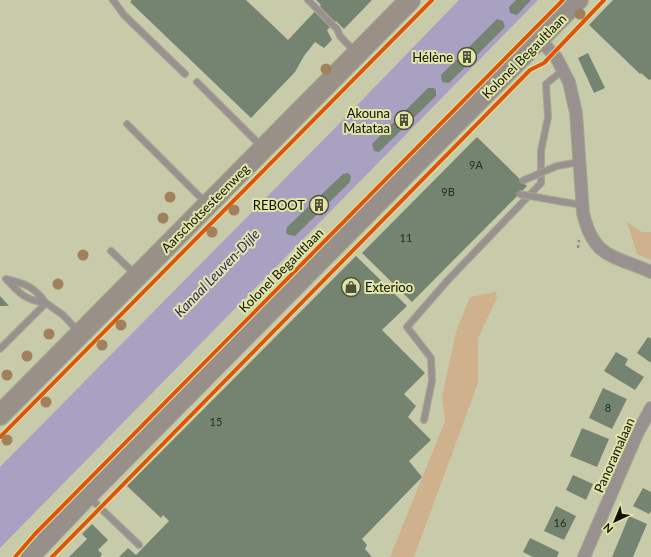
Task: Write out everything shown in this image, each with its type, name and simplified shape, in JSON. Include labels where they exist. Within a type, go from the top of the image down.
[{"type":"main road","name":"Aarschotsesteenweg","points":[[0,415],[410,0]]},
{"type":"street","name":"Kolonel Begaultlaan","points":[[30,557],[88,496],[579,0]]},
{"type":"street","points":[[540,40],[556,56],[569,82],[576,113],[582,205],[587,228],[595,244],[608,255],[651,272]]},
{"type":"street","name":"Panoramalaan","points":[[584,557],[637,434],[651,408]]},
{"type":"lane","points":[[113,0],[124,15],[184,74]]},
{"type":"lane","points":[[308,0],[337,29],[340,36],[357,54]]},
{"type":"lane","points":[[424,420],[432,382],[431,358],[407,327],[448,280],[541,183],[541,151],[548,117],[546,84],[563,70]]},
{"type":"lane","points":[[197,82],[263,148]]},
{"type":"lane","points":[[126,124],[208,205]]},
{"type":"lane","points":[[522,181],[557,166],[579,162]]},
{"type":"lane","points":[[520,194],[582,205]]},
{"type":"lane","points":[[111,251],[137,276]]},
{"type":"lane","points":[[0,275],[18,292],[32,301],[46,303]]},
{"type":"lane","points":[[6,280],[24,283],[38,292],[46,303],[63,315],[81,334]]},
{"type":"lane","points":[[0,349],[46,303]]},
{"type":"lane","points":[[88,496],[139,546]]},
{"type":"shaded area","points":[[627,222],[642,232],[651,232],[651,260],[637,254]]},
{"type":"shaded area","points":[[496,292],[497,298],[478,338],[478,383],[414,557],[390,557],[445,421],[442,397],[456,332],[470,297]]},
{"type":"water","name":"Kanaal Leuven-Dijle","points":[[459,0],[538,0],[0,548],[0,467],[335,128]]},
{"type":"building","points":[[132,0],[246,0],[288,40],[321,5],[316,0],[372,0],[344,29],[336,21],[327,30],[332,40],[324,48],[315,42],[304,56],[295,72],[251,118],[130,2]]},
{"type":"building","points":[[516,0],[531,0],[517,15],[510,13],[509,7]]},
{"type":"building","points":[[613,0],[651,0],[651,79],[649,80],[641,73],[640,74],[589,25]]},
{"type":"building","name":"Hélène","points":[[497,19],[503,21],[505,27],[449,83],[442,82],[441,75]]},
{"type":"building","points":[[588,53],[605,88],[594,93],[578,58]]},
{"type":"building","name":"Akouna Matataa","points":[[428,88],[434,88],[436,90],[436,96],[379,152],[374,151],[372,144]]},
{"type":"building","points":[[477,137],[527,186],[412,302],[362,253]]},
{"type":"building","name":"REBOOT","points":[[348,173],[351,176],[350,182],[295,236],[286,233],[287,227],[343,174]]},
{"type":"building","points":[[356,256],[407,306],[382,330],[425,373],[404,394],[416,406],[408,417],[431,440],[409,461],[422,477],[362,539],[367,545],[365,549],[372,557],[119,557],[128,548],[136,555],[169,521],[163,515],[161,518],[127,486]]},
{"type":"building","points":[[0,296],[9,306],[0,306]]},
{"type":"building","points":[[648,337],[651,339],[651,363],[637,353]]},
{"type":"building","points":[[616,352],[628,359],[625,365],[644,377],[635,390],[604,371]]},
{"type":"building","points":[[603,388],[627,399],[612,429],[589,418]]},
{"type":"building","points":[[582,428],[609,439],[597,467],[570,456]]},
{"type":"building","points":[[573,475],[593,484],[586,500],[566,490]]},
{"type":"building","points":[[643,488],[651,492],[651,511],[649,514],[633,506]]},
{"type":"building","points":[[556,506],[576,516],[564,540],[544,531]]},
{"type":"building","points":[[629,516],[647,524],[633,557],[612,557]]},
{"type":"building","points":[[92,524],[108,540],[98,550],[102,554],[100,557],[69,557],[87,539],[82,534]]},
{"type":"building","points":[[530,538],[559,552],[557,557],[533,557],[523,552]]},
{"type":"cycle path","points":[[0,437],[432,0]]},
{"type":"cycle path","points":[[15,557],[35,534],[563,0]]},
{"type":"cycle path","points":[[52,557],[530,70],[544,63],[604,0]]},
{"type":"place","name":"Hélène","points":[[467,57]]},
{"type":"place","name":"Akouna Matataa","points":[[404,120]]},
{"type":"place","name":"REBOOT","points":[[319,205]]},
{"type":"place","name":"Exterioo","points":[[351,287]]}]
